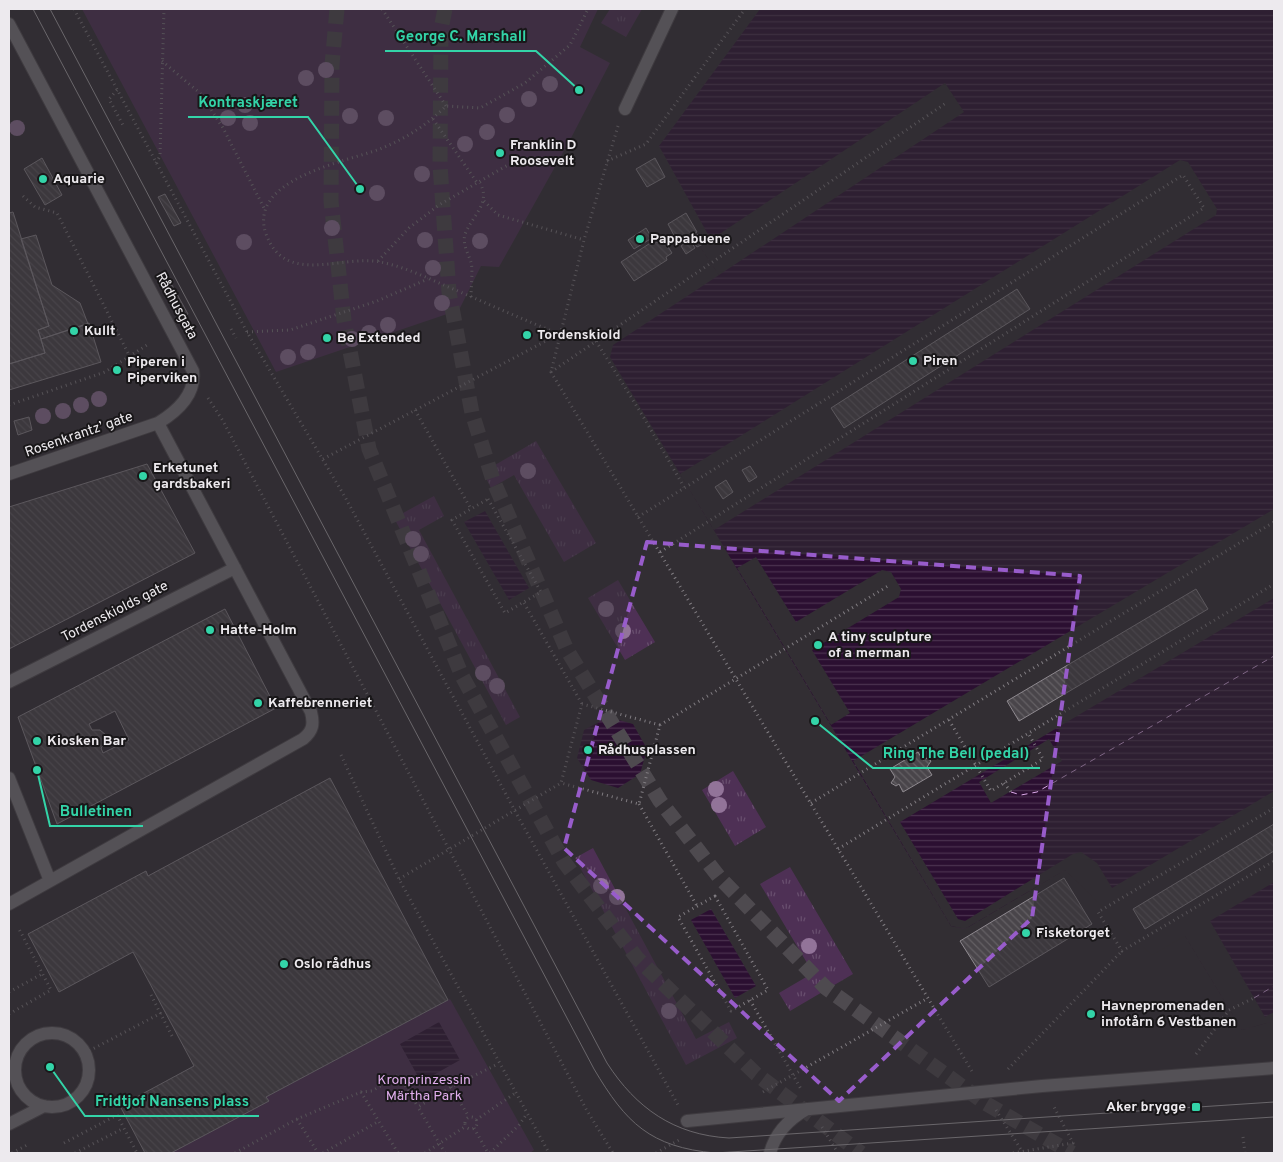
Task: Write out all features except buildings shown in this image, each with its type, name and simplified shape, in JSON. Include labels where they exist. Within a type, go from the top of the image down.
[{"type":"street","points":[[624,109],[672,9]]},
{"type":"street","name":"Rådhusgata","points":[[10,30],[193,371],[193,384],[183,402],[177,410],[158,423]]},
{"type":"street","points":[[9,904],[299,741],[312,728],[314,721],[311,712],[158,423]]},
{"type":"street","name":"Rosenkrantz’ gate","points":[[9,474],[158,423]]},
{"type":"street","name":"Tordenskiolds gate","points":[[9,682],[235,568]]},
{"type":"street","points":[[9,778],[50,881]]},
{"type":"street","points":[[9,1124],[44,1106],[64,1104],[75,1098],[83,1089],[88,1078],[89,1065],[85,1053],[79,1044],[59,1033],[47,1032],[36,1036],[26,1042],[13,1057],[17,1083],[22,1092],[30,1100],[44,1106]]},
{"type":"street","points":[[687,1121],[811,1107],[1274,1068]]},
{"type":"street","points":[[770,1153],[773,1141],[793,1116],[811,1107]]},
{"type":"path","points":[[74,9],[246,332],[323,459],[687,1121]]},
{"type":"path","points":[[156,164],[160,156],[164,9]]},
{"type":"path","points":[[382,9],[446,106]]},
{"type":"path","points":[[264,209],[271,198],[290,183],[317,169],[381,148],[417,131],[446,106],[480,108],[525,83],[570,45],[588,9]]},
{"type":"path","points":[[606,161],[646,144],[745,9]]},
{"type":"path","points":[[162,61],[201,94],[223,128],[264,209],[264,229],[267,238],[281,256],[294,263],[317,265],[378,261],[428,279],[559,334]]},
{"type":"path","points":[[117,90],[109,99],[124,127]]},
{"type":"path","points":[[551,372],[946,103]]},
{"type":"path","points":[[624,109],[606,161],[584,240],[551,372],[984,1092],[1022,1152]]},
{"type":"path","points":[[433,119],[484,191],[484,201],[464,234],[468,257],[472,262],[471,297]]},
{"type":"path","points":[[378,261],[416,223],[452,197],[479,184],[486,177],[513,162]]},
{"type":"path","points":[[638,517],[1183,175],[1204,208],[660,552]]},
{"type":"path","points":[[23,196],[35,207],[56,214],[129,355]]},
{"type":"path","points":[[484,201],[498,215],[584,240]]},
{"type":"path","points":[[246,332],[290,330],[377,301],[428,279]]},
{"type":"path","points":[[231,329],[236,338]]},
{"type":"path","points":[[323,459],[559,334]]},
{"type":"path","points":[[596,341],[684,487]]},
{"type":"path","points":[[9,405],[106,372],[129,355],[150,343]]},
{"type":"path","points":[[415,410],[471,509]]},
{"type":"path","points":[[220,415],[586,1109],[613,1153]]},
{"type":"path","points":[[488,499],[541,592],[505,613],[452,520],[471,509],[488,499]]},
{"type":"path","points":[[811,803],[1274,522]]},
{"type":"path","points":[[838,849],[1274,584]]},
{"type":"path","points":[[697,906],[639,804],[660,725],[888,586]]},
{"type":"path","points":[[399,879],[561,783],[582,704],[524,602]]},
{"type":"path","points":[[582,704],[660,725]]},
{"type":"path","points":[[948,720],[991,791],[1043,759],[1028,733]]},
{"type":"path","points":[[341,755],[399,879],[514,1094],[549,1153]]},
{"type":"path","points":[[561,783],[639,804]]},
{"type":"path","points":[[1004,783],[1011,792]]},
{"type":"path","points":[[1122,951],[1098,912],[1274,808]]},
{"type":"path","points":[[984,1092],[1122,951],[1274,861]]},
{"type":"path","points":[[715,896],[768,990],[750,1000],[731,1011],[678,917],[715,896]]},
{"type":"path","points":[[9,1014],[51,990],[19,929]]},
{"type":"path","points":[[9,992],[42,974]]},
{"type":"path","points":[[151,995],[163,1012],[172,1036]]},
{"type":"path","points":[[761,1093],[928,998]]},
{"type":"path","points":[[1180,1075],[1229,1010],[1254,998]]},
{"type":"path","points":[[750,1000],[811,1107]]},
{"type":"path","points":[[85,1053],[163,1012]]},
{"type":"path","points":[[418,1107],[451,1087],[498,1064]]},
{"type":"path","points":[[235,1153],[297,1119],[361,1092],[372,1091],[399,1075],[445,1153]]},
{"type":"path","points":[[451,1087],[469,1118],[476,1120]]},
{"type":"path","points":[[361,1092],[398,1153]]},
{"type":"path","points":[[474,1128],[476,1120],[514,1094]]},
{"type":"path","points":[[1013,1153],[1073,1143],[1054,1108]]},
{"type":"path","points":[[426,1153],[466,1126],[474,1128],[489,1153],[519,1125],[526,1114]]},
{"type":"path","points":[[64,1143],[117,1115],[137,1153]]},
{"type":"path","points":[[466,1126],[465,1122],[469,1118]]},
{"type":"path","points":[[297,1119],[318,1153]]},
{"type":"path","points":[[323,1153],[379,1121]]},
{"type":"path","points":[[75,1153],[124,1128]]},
{"type":"path","points":[[656,1153],[685,1137]]},
{"type":"path","points":[[1243,1137],[1245,1153]]},
{"type":"path","points":[[12,1153],[29,1144]]},
{"type":"highlighted area","points":[[647,542],[1080,576],[1032,918],[839,1101],[564,848]]},
{"type":"green space","points":[[82,9],[598,9],[580,47],[610,63],[570,140],[499,267],[481,266],[459,310],[276,372]]},
{"type":"green space","points":[[610,9],[642,9],[626,37],[601,23]]},
{"type":"green space","points":[[536,441],[596,543],[564,562],[514,475],[491,488],[483,472]]},
{"type":"green space","points":[[434,496],[444,516],[419,530],[520,717],[506,725],[394,518]]},
{"type":"green space","points":[[618,580],[655,642],[625,660],[588,598]]},
{"type":"green space","points":[[733,771],[766,827],[735,846],[702,790]]},
{"type":"green space","points":[[593,848],[696,1039],[729,1022],[737,1038],[686,1065],[575,858]]},
{"type":"green space","points":[[790,867],[853,974],[790,1011],[779,993],[813,973],[760,884]]},
{"type":"green space","name":"Kronprinzessin Märtha Park","points":[[450,999],[534,1150],[530,1153],[171,1153],[268,1101],[266,1097]]},
{"type":"shaded area","points":[[760,9],[1274,9],[1274,1021],[1242,1030],[1185,936],[1105,908],[1065,870],[965,929],[951,926],[610,357],[613,345],[719,275],[700,247],[711,240],[659,146]]},
{"type":"shaded area","points":[[485,511],[529,588],[509,600],[464,522]]},
{"type":"shaded area","points":[[608,717],[633,724],[647,749],[640,774],[618,788],[591,780],[577,758],[584,730]]},
{"type":"shaded area","points":[[711,909],[756,986],[735,998],[691,920]]},
{"type":"shaded area","points":[[439,1022],[460,1060],[421,1082],[400,1044]]},
{"type":"pier","points":[[945,83],[964,112],[719,275],[700,247]]},
{"type":"pier","points":[[1180,160],[1188,162],[1217,209],[1216,215],[714,530],[680,474]]},
{"type":"pier","points":[[1274,509],[1274,598],[900,822],[958,919],[965,921],[1073,854],[1081,852],[1097,863],[1112,888],[1274,791],[1274,882],[1210,921],[1265,1017],[1274,1012],[1274,1021],[1242,1030],[1185,936],[1152,955],[1065,870],[965,929],[951,926],[853,761]]},
{"type":"pier","points":[[756,557],[796,622],[882,570],[891,572],[901,589],[899,597],[812,650],[850,713],[831,725],[737,568]]},
{"type":"pier","points":[[1049,739],[1062,761],[991,803],[979,782]]},
{"type":"ferry route","points":[[1011,792],[1021,795],[1037,792],[1274,656]]},
{"type":"ferry route","points":[[1254,998],[1274,986]]},
{"type":"tunnel","points":[[337,9],[332,65],[331,201],[344,320],[369,449],[462,676],[564,862],[637,958],[756,1074],[861,1153]]},
{"type":"tunnel","points":[[445,9],[441,29],[440,165],[449,292],[472,413],[493,480],[567,650],[660,801],[719,877],[826,988],[985,1103],[1072,1153]]},
{"type":"tram line","points":[[33,9],[594,1069],[617,1104],[629,1118],[642,1129],[673,1145],[715,1153],[1274,1117]]},
{"type":"tram line","points":[[50,9],[607,1063],[618,1079],[644,1106],[674,1125],[709,1136],[729,1138],[1274,1102]]},
{"type":"place","name":"George C. Marshall","points":[[579,90]]},
{"type":"place","name":"Franklin D Roosevelt","points":[[500,153]]},
{"type":"place","name":"Aquarie","points":[[43,179]]},
{"type":"place","name":"Kontraskjæret","points":[[360,189]]},
{"type":"place","name":"Pappabuene","points":[[640,239]]},
{"type":"place","name":"Kullt","points":[[74,331]]},
{"type":"place","name":"Tordenskiold","points":[[527,335]]},
{"type":"place","name":"Be Extended","points":[[327,338]]},
{"type":"place","name":"Piren","points":[[913,361]]},
{"type":"place","name":"Piperen i Piperviken","points":[[117,370]]},
{"type":"place","name":"Erketunet gardsbakeri","points":[[143,476]]},
{"type":"place","name":"Hatte-Holm","points":[[210,630]]},
{"type":"place","name":"A tiny sculpture of a merman","points":[[818,645]]},
{"type":"place","name":"Kaffebrenneriet","points":[[258,703]]},
{"type":"place","name":"Ring The Bell (pedal)","points":[[815,721]]},
{"type":"place","name":"Kiosken Bar","points":[[37,741]]},
{"type":"place","name":"Rådhusplassen","points":[[588,750]]},
{"type":"place","name":"Bulletinen","points":[[37,770]]},
{"type":"place","name":"Fisketorget","points":[[1026,933]]},
{"type":"place","name":"Oslo rådhus","points":[[284,964]]},
{"type":"place","name":"Havnepromenaden infotårn 6 Vestbanen","points":[[1091,1014]]},
{"type":"place","name":"Fridtjof Nansens plass","points":[[50,1067]]},
{"type":"place","name":"Aker brygge","points":[[1196,1107]]}]
